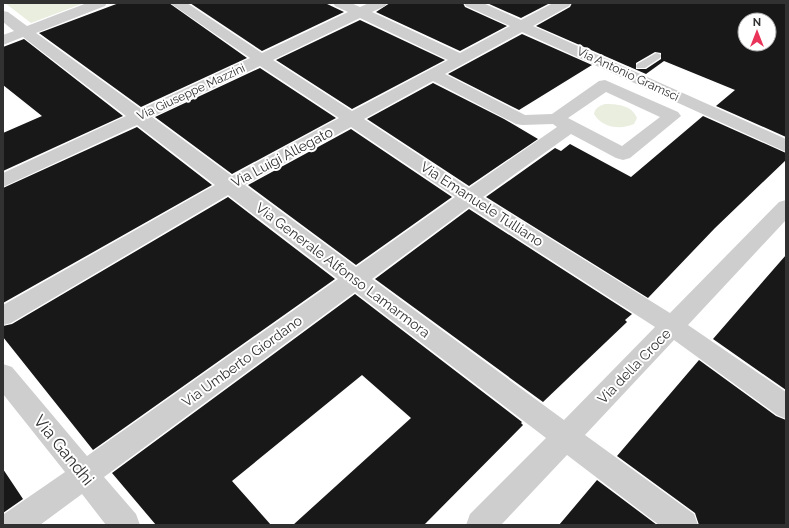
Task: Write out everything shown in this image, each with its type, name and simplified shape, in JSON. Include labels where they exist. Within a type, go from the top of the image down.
[{"type":"street","points":[[3,40],[100,3]]},
{"type":"street","name":"Via Emanuele Tulliano","points":[[177,3],[468,197],[672,326],[786,407]]},
{"type":"street","points":[[340,3],[461,60]]},
{"type":"street","name":"Via Giuseppe Mazzini","points":[[3,181],[380,3]]},
{"type":"street","name":"Via Antonio Gramsci","points":[[471,3],[524,26],[635,70],[786,146]]},
{"type":"street","name":"Via Luigi Allegato","points":[[3,316],[230,186],[564,3]]},
{"type":"street","name":"Via Generale Alfonso Lamarmora","points":[[3,15],[683,525]]},
{"type":"street","points":[[434,75],[522,120],[563,123]]},
{"type":"street","name":"Via Umberto Giordano","points":[[15,525],[468,197],[563,123],[606,85],[672,116],[623,154],[563,123]]},
{"type":"street","name":"Via della Croce","points":[[481,525],[786,207]]},
{"type":"street","name":"Via Gandhi","points":[[3,375],[125,525]]},
{"type":"lane","points":[[635,70],[656,56]]},
{"type":"shaded area","points":[[5,3],[84,3],[31,23]]},
{"type":"shaded area","points":[[605,104],[624,106],[632,110],[637,118],[634,124],[618,127],[607,125],[597,119],[594,114],[595,110]]},
{"type":"building","points":[[119,3],[169,3],[247,58],[141,107],[39,33]]},
{"type":"building","points":[[190,3],[325,3],[344,12],[262,51]]},
{"type":"building","points":[[390,3],[463,3],[465,7],[507,26],[460,51],[376,12]]},
{"type":"building","points":[[487,3],[550,3],[521,18]]},
{"type":"building","points":[[572,3],[786,3],[786,137],[716,106],[735,90],[664,61],[646,74],[536,26],[570,7]],"holes":[[[655,52],[661,53],[661,59],[646,69],[636,69],[636,63]]]},
{"type":"building","points":[[360,20],[445,60],[352,109],[276,60]]},
{"type":"building","points":[[522,34],[592,65],[519,110],[448,74]]},
{"type":"building","points":[[24,39],[123,116],[3,171],[3,133],[42,116],[3,85],[3,47]]},
{"type":"building","points":[[260,68],[336,118],[232,174],[155,117]]},
{"type":"building","points":[[433,83],[504,119],[538,139],[469,186],[367,119]]},
{"type":"building","points":[[703,116],[786,153],[786,160],[715,228],[648,298],[486,197],[555,148],[561,151],[570,144],[631,177]]},
{"type":"building","points":[[137,127],[212,185],[3,303],[3,188]]},
{"type":"building","points":[[351,129],[452,197],[356,265],[248,185]]},
{"type":"building","points":[[228,197],[335,279],[93,450],[3,337],[3,326],[12,324]]},
{"type":"building","points":[[469,209],[632,314],[625,320],[627,322],[543,402],[375,279]]},
{"type":"building","points":[[786,255],[786,390],[713,339]]},
{"type":"building","points":[[355,294],[522,422],[521,423],[523,425],[424,525],[293,525],[411,418],[362,375],[232,481],[271,525],[156,525],[112,473]]},
{"type":"building","points":[[699,360],[776,416],[786,420],[786,525],[699,525],[695,513],[617,456]]},
{"type":"building","points":[[3,469],[23,499],[3,513]]},
{"type":"building","points":[[597,480],[657,525],[559,525]]}]
